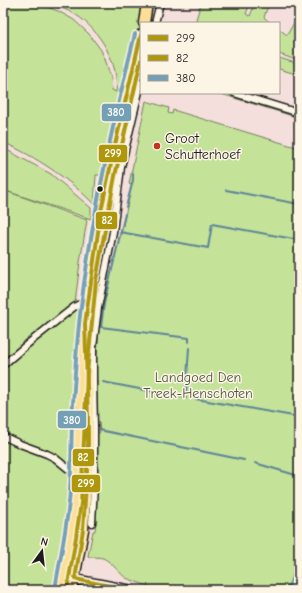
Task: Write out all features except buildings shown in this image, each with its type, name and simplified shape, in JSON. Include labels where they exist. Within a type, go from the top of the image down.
[{"type":"main road","points":[[144,21],[147,3]]},
{"type":"main road","points":[[144,21],[151,3]]},
{"type":"main road","points":[[61,590],[75,503],[78,406],[85,324],[96,241],[115,141],[140,39]]},
{"type":"main road","points":[[72,590],[82,530],[88,456],[85,324]]},
{"type":"main road","points":[[64,577],[128,590]]},
{"type":"street","points":[[155,22],[160,3]]},
{"type":"street","points":[[92,523],[94,486],[93,354],[98,308],[113,232],[121,167],[140,87]]},
{"type":"street","points":[[237,94],[299,114]]},
{"type":"street","points":[[3,365],[74,307],[88,300]]},
{"type":"street","points":[[3,436],[55,458],[77,476]]},
{"type":"green space","points":[[3,3],[35,3],[58,11],[74,20],[89,34],[101,50],[111,78],[112,90],[116,92],[115,70],[100,38],[93,29],[76,15],[50,3],[146,3],[141,22],[140,22],[140,28],[111,147],[101,175],[96,175],[94,204],[73,185],[51,169],[27,154],[3,142]]},
{"type":"green space","points":[[201,3],[250,3],[246,14],[250,16],[255,3],[269,3],[264,17],[269,22],[195,22]]},
{"type":"green space","points":[[289,3],[299,3],[299,61],[280,54],[280,30],[287,35],[295,21],[296,17],[294,13],[296,9]]},
{"type":"green space","points":[[280,58],[299,64],[299,75],[280,69]]},
{"type":"green space","points":[[221,94],[246,94],[299,110],[299,118]]},
{"type":"green space","name":"Landgoed Den Treek-Henschoten","points":[[146,101],[169,108],[168,113],[172,114],[173,110],[299,148],[299,562],[286,590],[159,590],[126,578],[103,558],[88,556],[93,531],[95,531],[96,518],[88,518],[91,432],[100,433],[99,422],[97,422],[97,380],[95,379],[99,328],[132,185],[129,184]]},
{"type":"green space","points":[[3,148],[51,174],[91,208],[91,219],[3,190]]},
{"type":"green space","points":[[3,190],[87,220],[75,303],[82,298],[76,369],[72,471],[59,590],[3,590]]},
{"type":"water","points":[[299,562],[299,586],[297,590],[286,590]]},
{"type":"waterway","points":[[126,207],[133,180],[133,174]]},
{"type":"waterway","points":[[226,190],[299,204]]},
{"type":"waterway","points":[[125,214],[104,303],[101,327],[189,338],[189,342]]},
{"type":"waterway","points":[[120,232],[208,248],[212,224],[299,240]]},
{"type":"waterway","points":[[186,393],[189,348]]},
{"type":"waterway","points":[[103,382],[186,398]]},
{"type":"waterway","points":[[196,399],[299,417]]},
{"type":"waterway","points":[[99,430],[244,460]]},
{"type":"waterway","points":[[255,463],[299,476]]},
{"type":"transit line","name":"380","points":[[55,589],[65,535],[69,502],[75,368],[90,244],[103,174],[135,34]]},
{"type":"transit line","name":"299","points":[[129,590],[75,579],[83,530],[88,456],[85,324],[101,211],[140,39]]},
{"type":"transit line","name":"82","points":[[67,590],[81,503],[87,373],[96,281],[115,176],[140,64]]},
{"type":"place","name":"Groot Schutterhoef","points":[[157,146]]}]
